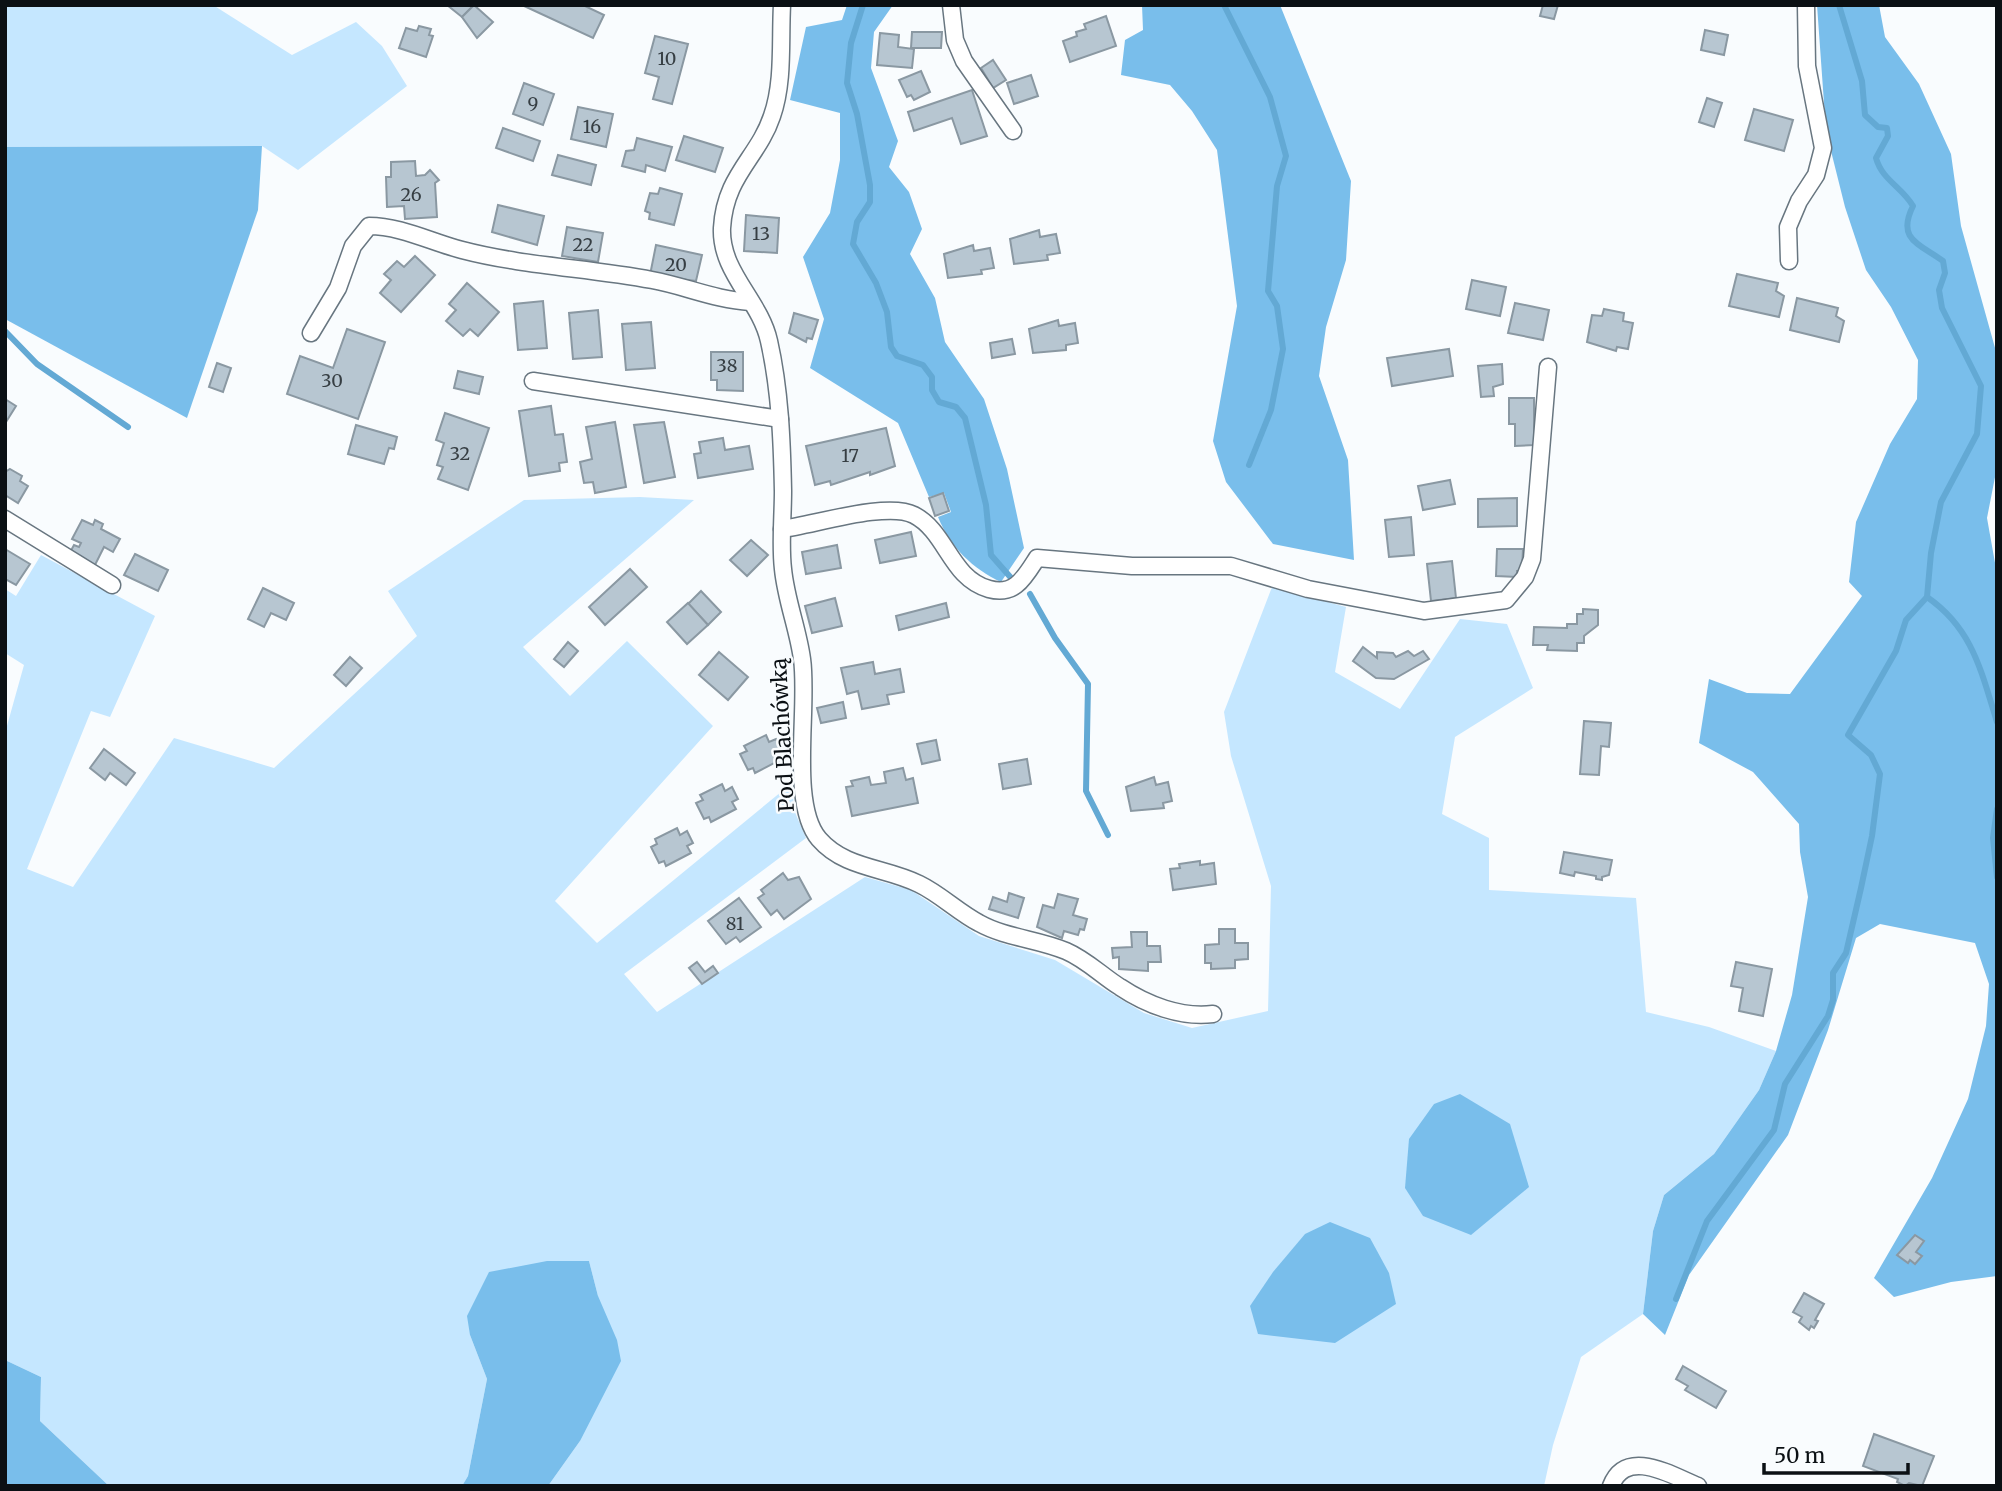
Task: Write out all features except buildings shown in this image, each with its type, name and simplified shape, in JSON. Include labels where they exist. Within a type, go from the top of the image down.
[{"type":"street","name":"Pod Blachówką","points":[[782,5],[778,96],[771,120],[742,165],[730,190],[722,225],[726,259],[762,319],[769,339],[780,419],[785,585],[804,679],[803,805],[807,818],[819,839],[851,863],[921,885],[996,932],[1065,951],[1122,989],[1166,1009],[1195,1016],[1213,1014]]},
{"type":"street","points":[[951,5],[955,40],[964,61],[1013,131]]},
{"type":"street","points":[[1789,261],[1788,227],[1799,201],[1816,175],[1823,148],[1807,66],[1806,5]]},
{"type":"street","points":[[311,332],[338,288],[353,246],[369,226],[384,226],[461,250],[503,259],[655,280],[733,301],[750,302]]},
{"type":"street","points":[[782,529],[876,512],[914,514],[932,529],[960,571],[977,585],[995,590],[1011,590],[1018,585],[1037,558],[1132,566],[1231,566],[1308,589],[1424,611],[1493,603],[1506,600],[1525,577],[1532,559],[1548,367]]},
{"type":"street","points":[[533,381],[780,419]]},
{"type":"street","points":[[5,519],[112,584]]},
{"type":"street","points":[[1611,1486],[1622,1469],[1633,1465],[1648,1466],[1698,1486]]},
{"type":"shaded area","points":[[5,5],[213,5],[292,55],[356,22],[382,46],[407,86],[298,170],[262,146],[5,147]]},
{"type":"shaded area","points":[[847,5],[893,5],[874,32],[871,68],[898,141],[889,167],[909,192],[922,229],[910,254],[935,298],[945,342],[984,399],[1007,469],[1024,548],[1001,582],[972,564],[949,538],[938,517],[951,512],[944,493],[929,497],[898,423],[810,368],[824,319],[803,257],[830,213],[840,160],[840,113],[790,100],[806,27],[842,20]]},
{"type":"shaded area","points":[[1142,5],[1280,5],[1351,181],[1346,260],[1326,327],[1319,376],[1348,460],[1354,560],[1273,544],[1226,482],[1213,441],[1237,306],[1217,150],[1192,111],[1170,85],[1121,75],[1125,40],[1143,30]]},
{"type":"shaded area","points":[[1817,5],[1879,5],[1885,37],[1919,84],[1951,154],[1961,226],[1997,355],[1997,467],[1987,518],[1997,574],[1997,1276],[1951,1282],[1894,1297],[1874,1278],[1932,1178],[1968,1099],[1986,1026],[1989,984],[1975,943],[1880,924],[1856,938],[1828,1030],[1788,1135],[1689,1275],[1665,1335],[1643,1314],[1653,1231],[1664,1195],[1714,1154],[1759,1090],[1776,1051],[1792,995],[1808,897],[1800,852],[1799,824],[1753,772],[1699,743],[1709,679],[1747,693],[1790,694],[1862,596],[1849,582],[1856,522],[1890,444],[1917,399],[1918,360],[1891,307],[1866,270],[1845,207],[1826,131]]},
{"type":"shaded area","points":[[262,146],[258,210],[187,418],[5,319],[5,147]]},
{"type":"shaded area","points":[[640,497],[694,500],[523,647],[570,696],[627,641],[713,726],[555,901],[597,943],[792,783],[794,810],[806,838],[624,974],[657,1012],[865,877],[911,890],[979,936],[1055,960],[1144,1013],[1192,1028],[1268,1011],[1271,886],[1231,756],[1224,712],[1272,587],[1346,607],[1335,672],[1400,709],[1460,619],[1507,624],[1533,688],[1455,737],[1442,814],[1489,838],[1489,890],[1636,898],[1646,1012],[1709,1027],[1776,1051],[1759,1090],[1714,1154],[1664,1195],[1653,1231],[1643,1314],[1581,1357],[1553,1445],[1544,1486],[548,1486],[580,1441],[598,1296],[589,1261],[470,1335],[487,1379],[468,1476],[462,1486],[109,1486],[40,1421],[41,1377],[5,1360],[5,733],[24,665],[5,653],[5,589],[16,596],[41,555],[155,616],[110,717],[91,711],[27,869],[73,887],[174,738],[274,768],[417,636],[388,591],[524,500]]},
{"type":"shaded area","points":[[1460,1094],[1510,1124],[1529,1187],[1471,1235],[1423,1216],[1405,1188],[1409,1139],[1434,1104]]},
{"type":"shaded area","points":[[1330,1222],[1370,1238],[1389,1273],[1396,1304],[1335,1343],[1258,1334],[1250,1306],[1273,1272],[1305,1234]]},
{"type":"shaded area","points":[[547,1261],[589,1261],[598,1296],[617,1340],[621,1361],[580,1441],[548,1486],[462,1486],[468,1476],[487,1379],[470,1335],[467,1316],[489,1272]]},
{"type":"shaded area","points":[[5,1360],[41,1377],[40,1421],[109,1486],[5,1486]]},
{"type":"waterway","points":[[863,5],[851,43],[847,83],[857,114],[870,185],[870,202],[857,222],[853,244],[876,283],[887,312],[891,347],[897,356],[923,365],[932,377],[932,390],[939,402],[956,407],[965,418],[986,505],[991,555],[1012,579]]},
{"type":"waterway","points":[[1224,5],[1270,97],[1286,156],[1277,186],[1268,291],[1277,306],[1283,349],[1271,410],[1249,465]]},
{"type":"waterway","points":[[1676,1299],[1707,1221],[1774,1130],[1785,1084],[1828,1016],[1833,1000],[1833,973],[1846,953],[1861,888],[1872,836],[1880,774],[1871,755],[1848,735],[1896,651],[1906,620],[1927,597],[1931,553],[1941,502],[1977,434],[1981,386],[1942,308],[1939,290],[1945,273],[1943,261],[1913,240],[1907,227],[1913,206],[1879,166],[1876,158],[1888,136],[1887,128],[1878,127],[1865,115],[1862,81],[1839,5]]},
{"type":"waterway","points":[[5,331],[37,364],[128,427]]},
{"type":"waterway","points":[[1030,594],[1055,638],[1088,684],[1086,791],[1108,835]]},
{"type":"waterway","points":[[1927,597],[1943,609],[1965,637],[1980,668],[1997,722]]},
{"type":"waterway","points":[[1997,809],[1993,838],[1997,877]]}]
